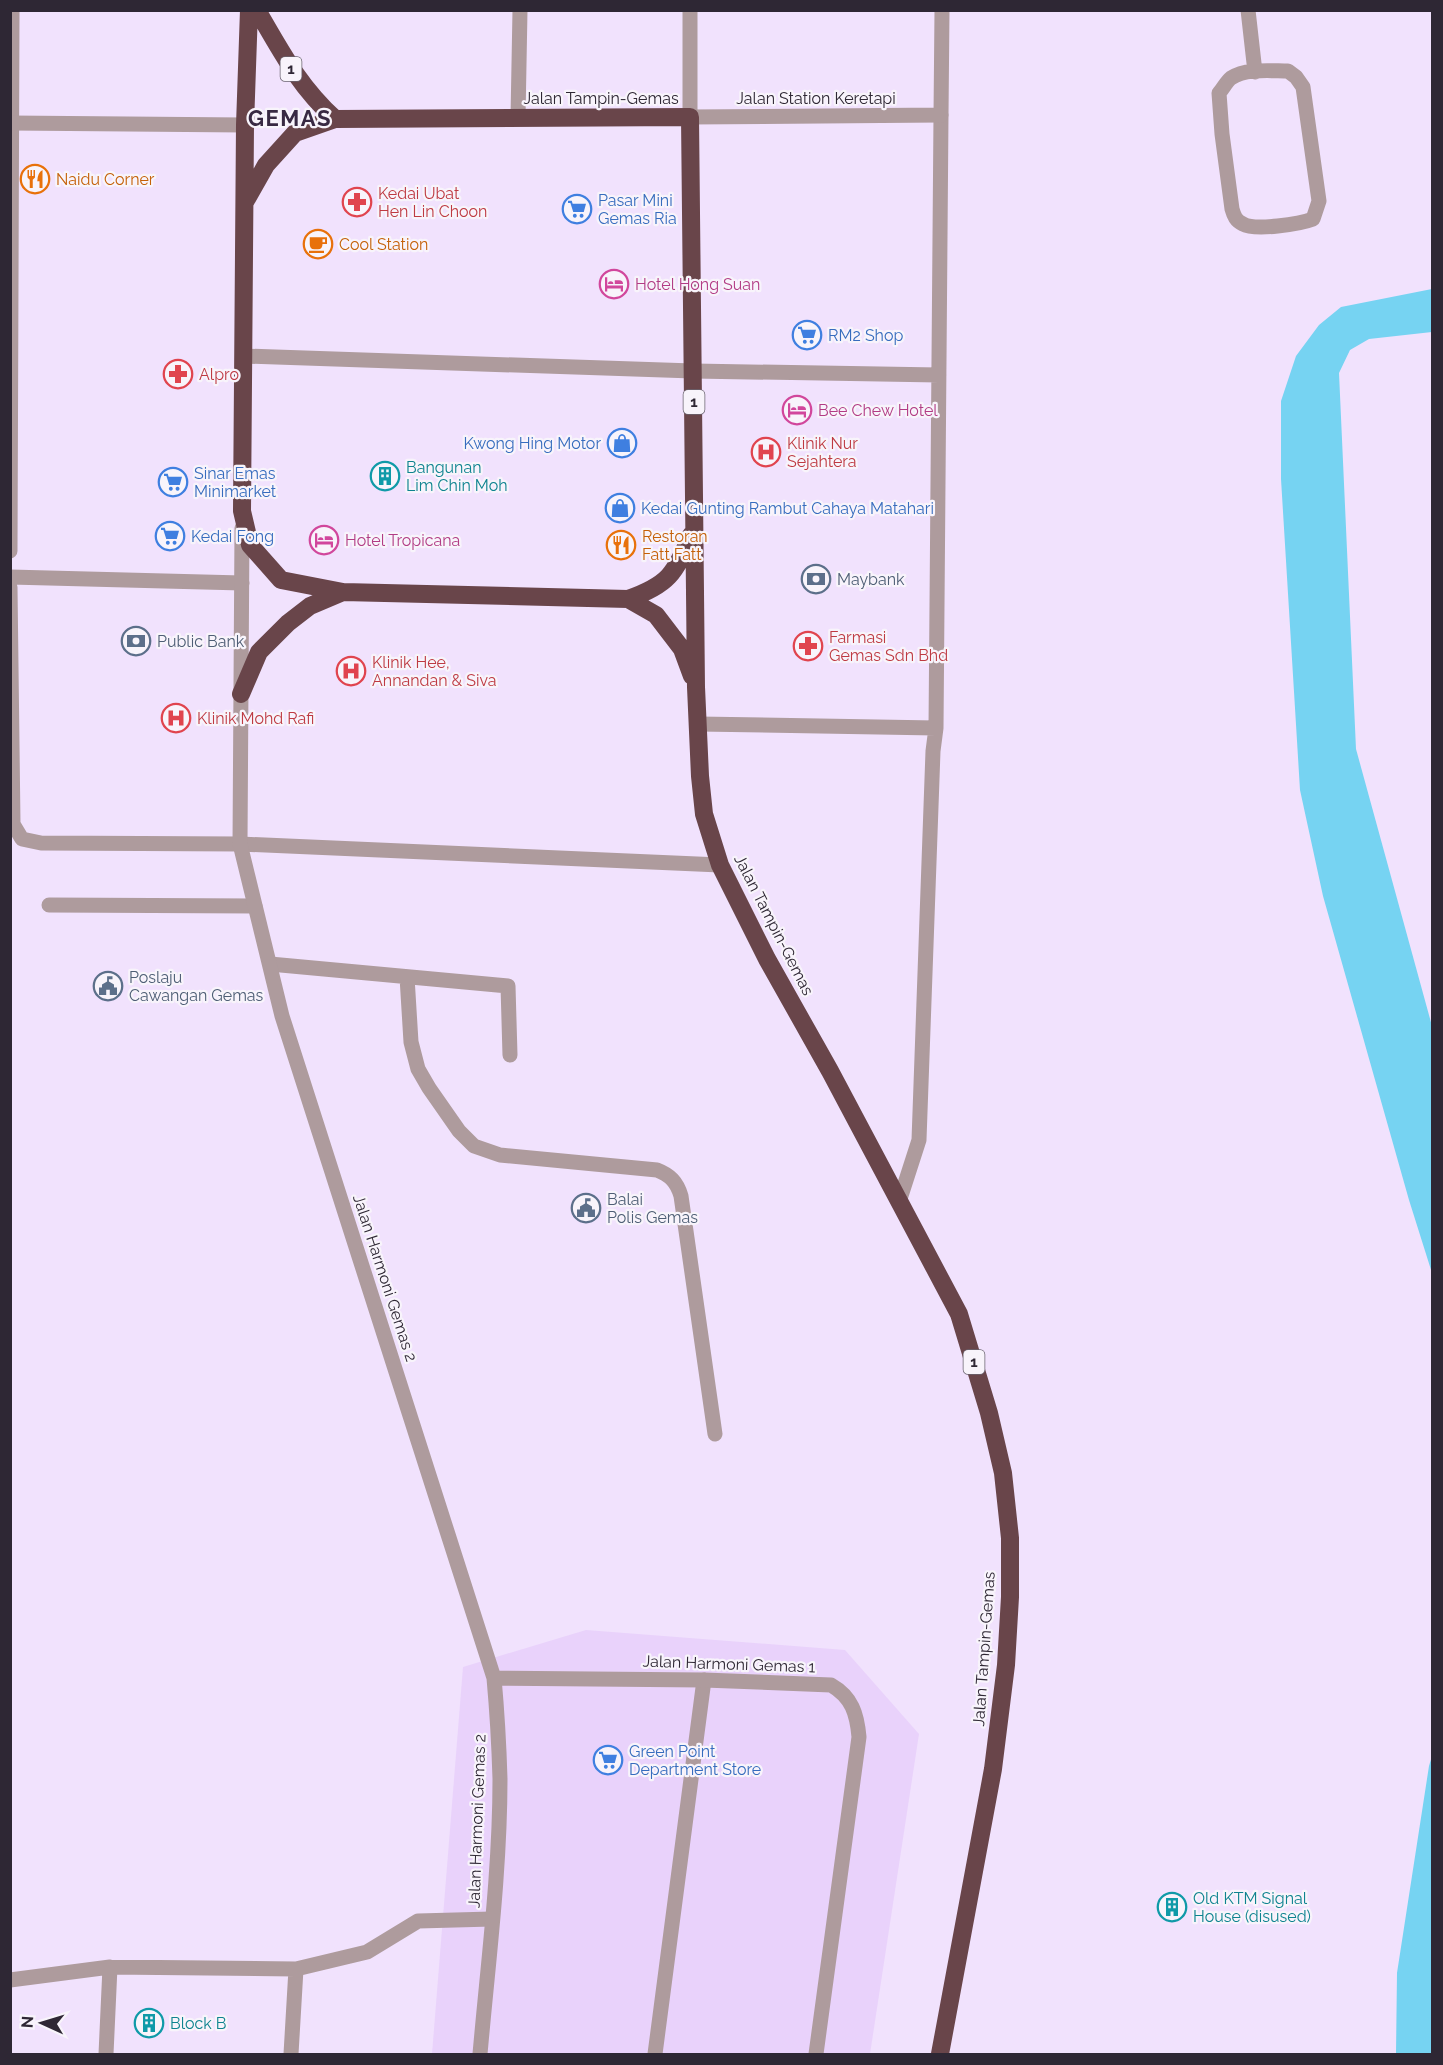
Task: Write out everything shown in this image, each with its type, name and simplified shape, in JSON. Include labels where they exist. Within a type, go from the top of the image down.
[{"type":"highway","name":"1","points":[[249,10],[242,511],[250,545],[281,580],[343,592],[628,599],[656,615],[682,650],[696,687]]},
{"type":"highway","name":"1","points":[[257,10],[296,76],[313,99],[335,119]]},
{"type":"highway","name":"Jalan Tampin-Gemas","points":[[245,202],[266,165],[295,133],[335,119],[690,117],[696,687],[704,814],[720,865],[766,959],[959,1314],[989,1413],[1001,1463],[1010,1538],[1010,1597],[1006,1665],[993,1768],[940,2055]]},
{"type":"highway","points":[[628,599],[652,591],[671,576],[684,553],[695,525]]},
{"type":"highway","points":[[241,694],[260,652],[288,623],[310,606],[343,592]]},
{"type":"street","points":[[10,551],[12,10]]},
{"type":"street","points":[[518,118],[520,10]]},
{"type":"street","points":[[690,10],[690,117]]},
{"type":"street","points":[[899,1202],[919,1140],[933,751],[936,728],[942,10]]},
{"type":"street","points":[[1248,10],[1255,72]]},
{"type":"street","points":[[1288,71],[1303,87],[1319,201],[1313,219],[1304,222],[1251,227],[1234,218],[1222,134],[1220,93],[1231,78],[1255,72],[1288,71]]},
{"type":"street","name":"Jalan Station Keretapi","points":[[690,117],[941,115]]},
{"type":"street","points":[[11,123],[246,124]]},
{"type":"street","points":[[243,356],[693,371],[939,375]]},
{"type":"street","name":"Jalan Harmoni Gemas 2","points":[[242,511],[240,844],[282,1016],[494,1678],[500,1781],[492,1919],[480,2055]]},
{"type":"street","points":[[10,577],[242,583]]},
{"type":"street","points":[[10,587],[13,824],[22,839],[41,843],[240,844],[720,865]]},
{"type":"street","points":[[698,724],[936,728]]},
{"type":"street","points":[[49,905],[255,906]]},
{"type":"street","points":[[270,963],[508,986],[510,1055]]},
{"type":"street","points":[[407,977],[411,1042],[418,1069],[429,1089],[459,1131],[474,1146],[500,1155],[657,1170],[674,1180],[681,1196],[715,1434]]},
{"type":"street","name":"Jalan Harmoni Gemas 1","points":[[494,1678],[704,1680],[831,1685],[843,1692],[852,1704],[858,1719],[859,1737],[816,2055]]},
{"type":"street","points":[[655,2055],[704,1680]]},
{"type":"street","points":[[10,1980],[110,1967],[296,1969],[367,1952],[418,1921],[492,1919]]},
{"type":"street","points":[[106,2055],[110,1967]]},
{"type":"street","points":[[291,2055],[296,1969]]},
{"type":"shaded area","points":[[586,1630],[845,1650],[919,1734],[870,2054],[432,2054],[463,1667]]},
{"type":"water","points":[[1432,289],[1432,332],[1369,339],[1350,350],[1339,373],[1356,749],[1432,1026],[1432,1273],[1409,1200],[1323,896],[1300,790],[1281,479],[1281,401],[1296,356],[1319,325],[1341,307]]},
{"type":"water","points":[[1432,1756],[1432,2054],[1396,2054],[1397,1973]]},
{"type":"place","name":"Naidu Corner","points":[[35,179]]},
{"type":"place","name":"Kedai Ubat Hen Lin Choon","points":[[357,202]]},
{"type":"place","name":"Pasar Mini Gemas Ria","points":[[577,209]]},
{"type":"place","name":"Cool Station","points":[[318,244]]},
{"type":"place","name":"Hotel Hong Suan","points":[[614,284]]},
{"type":"place","name":"RM2 Shop","points":[[807,335]]},
{"type":"place","name":"Alpro","points":[[178,374]]},
{"type":"place","name":"Bee Chew Hotel","points":[[797,410]]},
{"type":"place","name":"Kwong Hing Motor","points":[[622,443]]},
{"type":"place","name":"Klinik Nur Sejahtera","points":[[766,452]]},
{"type":"place","name":"Bangunan Lim Chin Moh","points":[[385,476]]},
{"type":"place","name":"Sinar Emas Minimarket","points":[[173,482]]},
{"type":"place","name":"Kedai Gunting Rambut Cahaya Matahari","points":[[620,508]]},
{"type":"place","name":"Kedai Fong","points":[[170,536]]},
{"type":"place","name":"Hotel Tropicana","points":[[324,540]]},
{"type":"place","name":"Restoran Fatt Fatt","points":[[621,545]]},
{"type":"place","name":"Maybank","points":[[816,579]]},
{"type":"place","name":"Public Bank","points":[[136,641]]},
{"type":"place","name":"Farmasi Gemas Sdn Bhd","points":[[808,646]]},
{"type":"place","name":"Klinik Hee, Annandan & Siva","points":[[351,671]]},
{"type":"place","name":"Klinik Mohd Rafi","points":[[176,718]]},
{"type":"place","name":"Poslaju Cawangan Gemas","points":[[108,986]]},
{"type":"place","name":"Balai Polis Gemas","points":[[586,1208]]},
{"type":"place","name":"Green Point Department Store","points":[[608,1760]]},
{"type":"place","name":"Old KTM Signal House (disused)","points":[[1172,1907]]},
{"type":"place","name":"Block B","points":[[149,2023]]},
{"type":"district","name":"GEMAS","points":[[290,118]]}]
